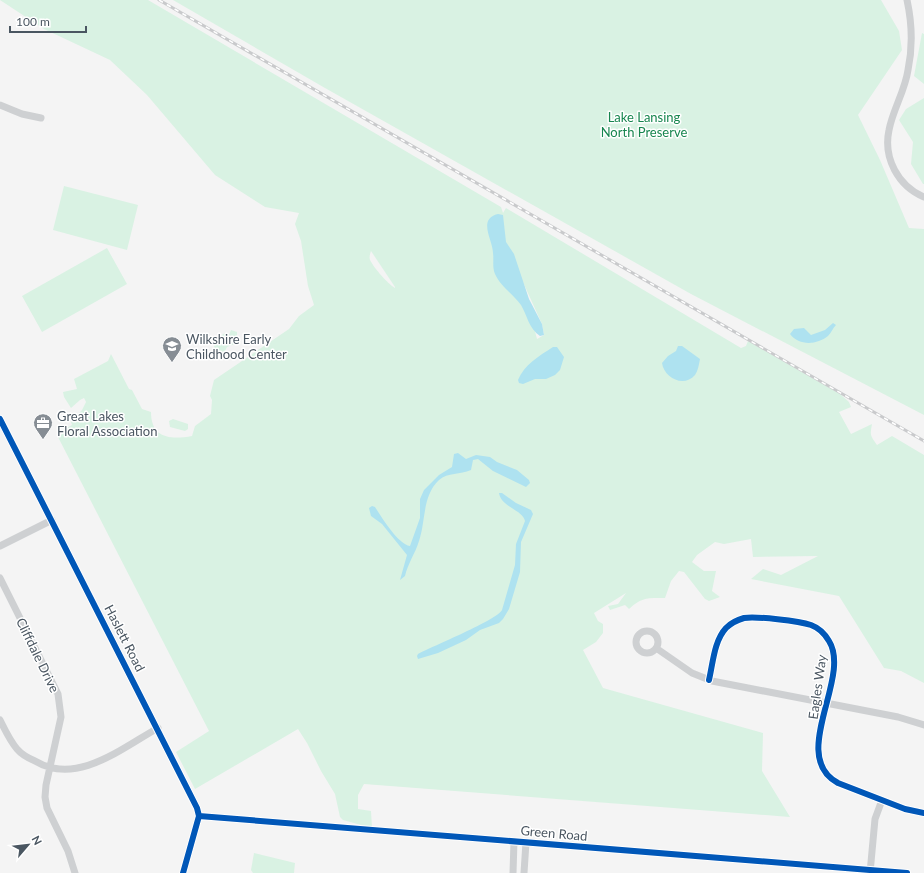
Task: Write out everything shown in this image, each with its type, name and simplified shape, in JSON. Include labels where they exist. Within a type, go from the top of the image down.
[{"type":"street","points":[[907,0],[911,27],[910,57],[906,80],[889,130],[888,150],[894,169],[901,180],[910,189],[924,198]]},
{"type":"street","points":[[0,105],[22,114],[41,118]]},
{"type":"street","name":"Haslett Road","points":[[0,419],[192,795],[199,816]]},
{"type":"street","points":[[0,546],[52,520]]},
{"type":"street","name":"Cliffdale Drive","points":[[0,578],[58,694],[61,717],[46,785],[47,808],[68,851],[76,873]]},
{"type":"street","name":"Eagles Way","points":[[709,680],[717,642],[725,629],[733,623],[751,618],[807,624],[824,634],[833,650],[834,663],[818,750],[823,768],[828,775],[838,783],[912,811],[924,813]]},
{"type":"street","points":[[656,648],[692,673],[709,680],[898,717],[924,726]]},
{"type":"street","points":[[0,720],[19,751],[39,764],[50,768],[76,769],[91,765],[158,728]]},
{"type":"street","points":[[870,871],[874,819],[882,800]]},
{"type":"street","points":[[183,873],[199,816]]},
{"type":"street","name":"Green Road","points":[[199,816],[907,873]]},
{"type":"street","points":[[513,873],[514,841]]},
{"type":"street","points":[[524,873],[526,842]]},
{"type":"green space","points":[[0,0],[148,0],[501,207],[503,213],[506,208],[741,348],[746,346],[748,341],[840,394],[849,402],[851,407],[839,412],[851,434],[872,424],[871,435],[877,445],[892,436],[924,455],[924,683],[901,671],[884,668],[839,596],[751,579],[763,569],[781,575],[818,556],[753,557],[751,539],[724,544],[715,542],[697,555],[692,562],[704,571],[716,571],[712,591],[720,597],[709,601],[705,599],[684,572],[679,571],[671,581],[665,598],[645,599],[641,600],[629,609],[625,605],[610,610],[608,606],[618,604],[626,593],[594,613],[598,621],[603,624],[603,633],[596,642],[583,650],[603,688],[763,733],[762,771],[790,817],[364,784],[358,795],[358,809],[371,811],[372,828],[343,820],[340,817],[335,794],[298,729],[195,789],[176,752],[209,731],[58,437],[64,433],[63,430],[72,425],[71,422],[82,410],[86,402],[84,398],[71,408],[64,397],[63,392],[77,389],[74,379],[108,361],[111,354],[129,389],[132,390],[142,409],[151,412],[154,427],[158,432],[169,437],[176,438],[192,436],[195,426],[211,414],[212,400],[210,396],[214,380],[289,329],[299,316],[314,305],[308,286],[301,241],[295,224],[299,213],[265,207],[215,175],[147,95],[110,60],[44,29]],"holes":[[[371,251],[395,287],[395,288],[385,279],[370,260]],[[522,280],[542,324],[544,335],[537,339]]]},
{"type":"green space","name":"Lake Lansing North Preserve","points":[[173,0],[881,0],[899,31],[902,50],[858,115],[880,160],[909,228],[924,229],[924,415],[691,294],[325,88]]},
{"type":"green space","points":[[922,33],[924,34],[924,84],[914,76]]},
{"type":"green space","points":[[924,98],[923,184],[911,164],[913,142],[899,120],[906,109]]},
{"type":"green space","points":[[64,186],[138,205],[127,250],[53,230]]},
{"type":"green space","points":[[107,248],[127,284],[42,332],[22,296]]},
{"type":"green space","points":[[231,330],[237,332],[237,343],[227,347],[224,353],[213,350],[217,338],[225,333],[229,335]]},
{"type":"green space","points":[[173,419],[188,424],[188,429],[185,431],[170,427],[169,421]]},
{"type":"green space","points":[[254,853],[295,863],[294,873],[253,873],[251,870]]},
{"type":"water","points":[[498,214],[503,215],[506,242],[514,254],[529,299],[542,324],[544,335],[540,336],[533,330],[521,305],[500,283],[495,274],[492,248],[487,225],[488,220]]},
{"type":"water","points":[[833,323],[836,325],[829,335],[819,341],[808,343],[798,341],[790,334],[794,329],[804,328],[811,335],[825,330]]},
{"type":"water","points":[[678,346],[682,346],[700,359],[695,375],[691,379],[685,381],[675,380],[670,377],[666,373],[662,363],[668,356],[676,351]]},
{"type":"water","points":[[553,347],[557,347],[564,357],[560,370],[555,375],[546,379],[535,379],[523,384],[519,383],[518,380],[528,365],[537,357]]},
{"type":"water","points":[[458,453],[466,459],[476,455],[490,457],[497,462],[517,470],[529,480],[530,483],[526,487],[493,471],[478,459],[473,460],[471,470],[443,477],[434,486],[430,493],[416,550],[405,576],[400,580],[407,555],[382,524],[371,516],[369,508],[372,506],[375,507],[395,536],[400,541],[410,546],[420,518],[420,499],[424,490],[439,475],[452,467],[454,454]]},
{"type":"water","points":[[499,493],[502,493],[516,503],[531,510],[533,514],[521,542],[520,572],[509,609],[499,623],[480,630],[466,640],[438,653],[418,659],[418,654],[489,620],[502,610],[515,565],[516,544],[525,521],[520,514],[504,502]]},
{"type":"railway","points":[[159,0],[924,441]]},
{"type":"cycle path","points":[[0,419],[197,808],[199,816],[183,873]]},
{"type":"cycle path","points":[[709,680],[714,652],[719,639],[726,628],[737,621],[744,618],[767,618],[805,623],[817,628],[829,641],[834,657],[833,675],[819,736],[819,755],[824,771],[838,783],[905,809],[924,813]]},
{"type":"cycle path","points":[[199,816],[907,873]]},
{"type":"place","name":"Wilkshire Early Childhood Center","points":[[172,363]]},
{"type":"place","name":"Great Lakes Floral Association","points":[[43,440]]}]
